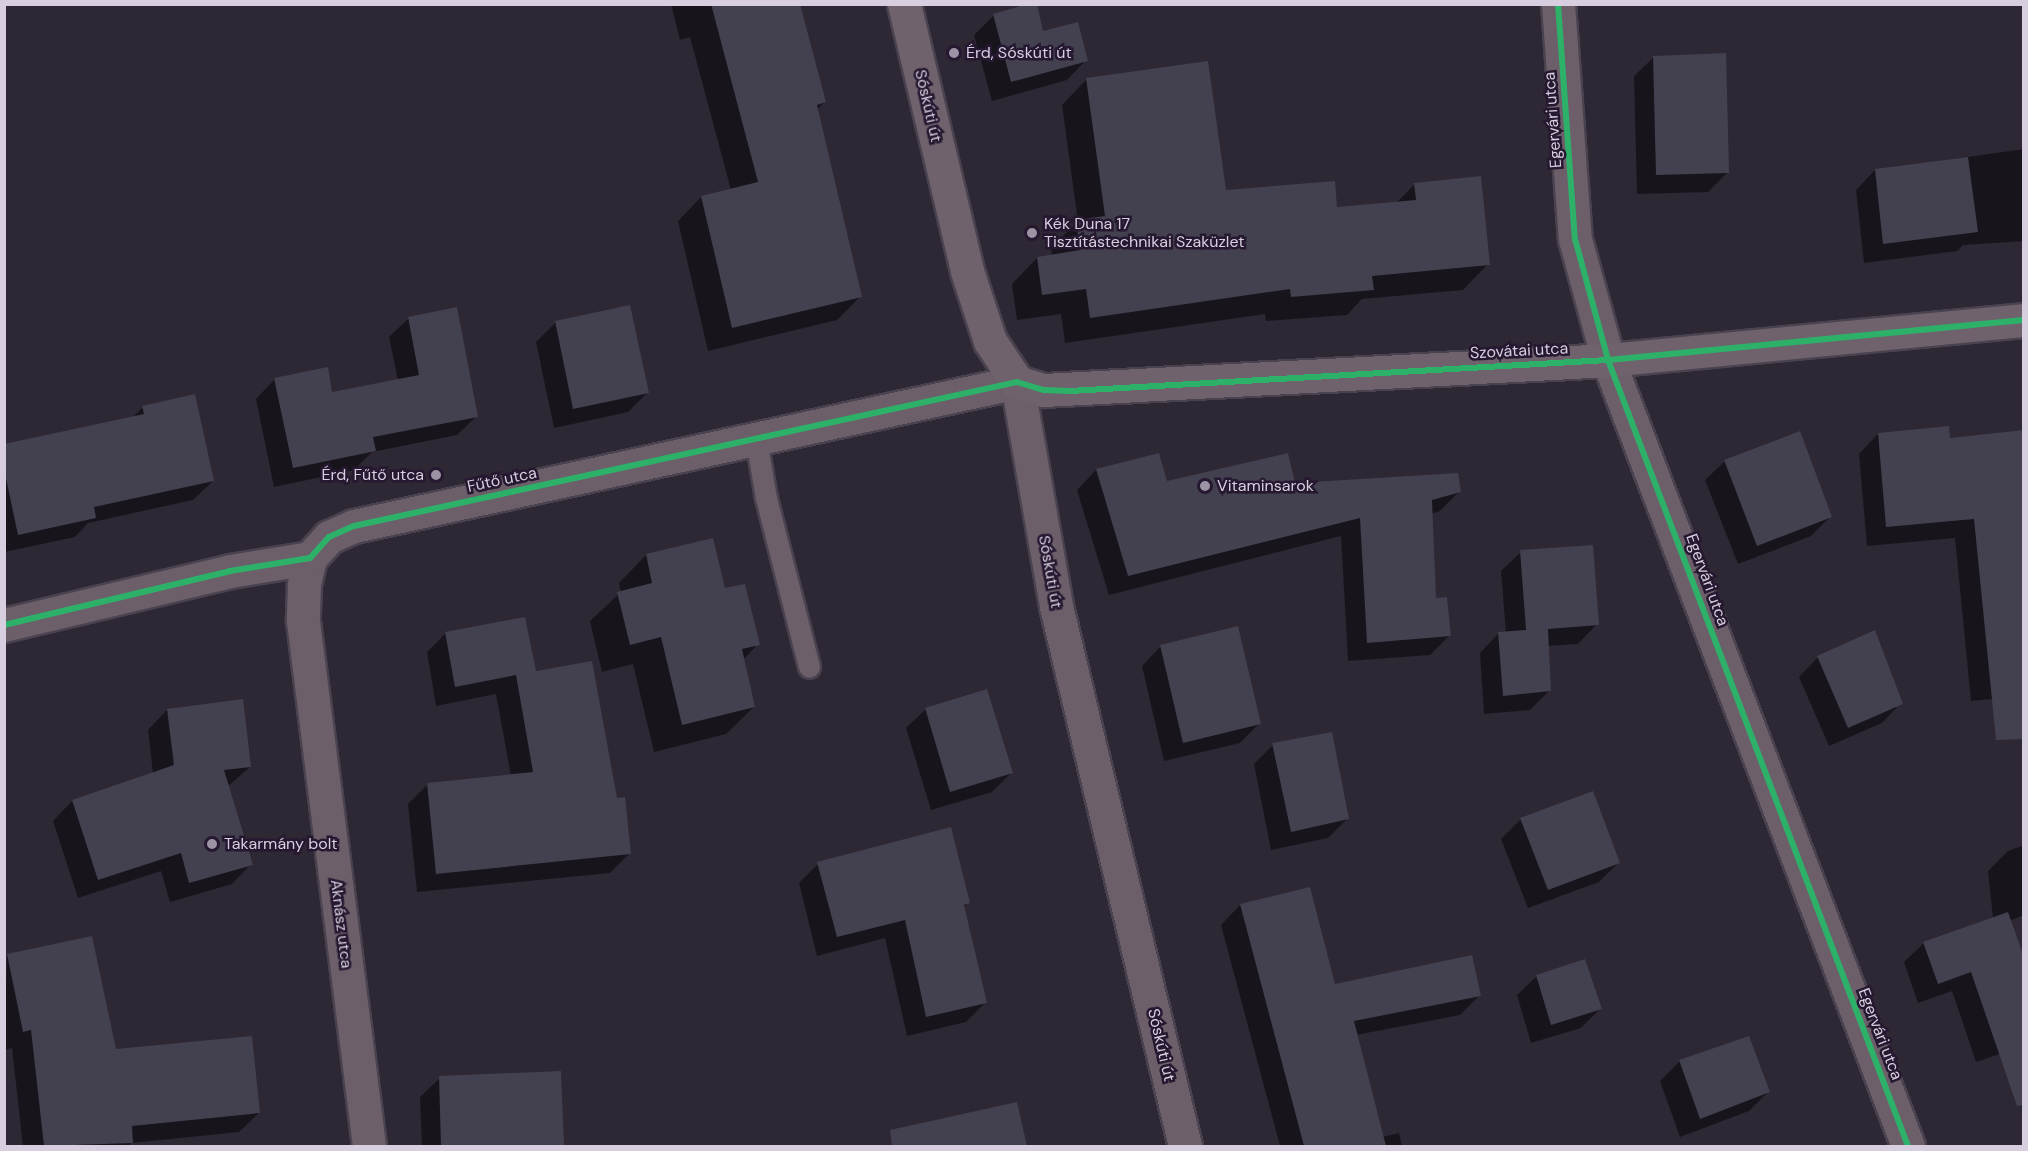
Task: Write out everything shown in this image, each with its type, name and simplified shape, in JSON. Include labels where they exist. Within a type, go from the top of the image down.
[{"type":"street","name":"Sóskúti út","points":[[904,4],[967,271],[990,341],[1017,382],[1056,606],[1185,1146]]},
{"type":"street","name":"Egervári utca","points":[[1558,4],[1575,239],[1608,360],[1908,1146]]},
{"type":"street","name":"Szovátai utca","points":[[1017,382],[1044,390],[1070,391],[1608,360],[2024,320]]},
{"type":"street","name":"Fűtő utca","points":[[310,558],[329,537],[354,526],[1017,382]]},
{"type":"street","points":[[4,625],[230,571],[310,558]]},
{"type":"street","name":"Aknász utca","points":[[310,558],[304,585],[303,621],[364,1137]]},
{"type":"lane","points":[[756,439],[766,498],[809,667]]},
{"type":"building","points":[[711,4],[800,4],[826,102],[817,105],[862,297],[732,328],[701,196],[758,182]]},
{"type":"building","points":[[1027,4],[1037,4],[1043,31],[1078,22],[1088,61],[1011,82],[993,14]]},
{"type":"building","points":[[1726,53],[1729,173],[1656,175],[1653,56]]},
{"type":"building","points":[[1208,61],[1226,190],[1335,181],[1337,207],[1416,200],[1414,183],[1481,176],[1490,265],[1372,276],[1374,290],[1291,297],[1290,289],[1090,318],[1086,289],[1042,295],[1037,257],[1080,250],[1076,220],[1105,216],[1086,78]]},
{"type":"building","points":[[1968,157],[1978,232],[1883,244],[1875,169]]},
{"type":"building","points":[[630,305],[649,393],[573,409],[555,321]]},
{"type":"building","points":[[457,307],[478,417],[373,437],[376,451],[293,468],[274,378],[328,367],[332,392],[419,375],[408,317]]},
{"type":"building","points":[[195,394],[214,481],[94,507],[96,518],[18,535],[4,469],[4,444],[144,414],[142,406]]},
{"type":"building","points":[[1949,426],[1950,438],[2024,430],[2024,739],[1996,740],[1974,519],[1886,527],[1878,433]]},
{"type":"building","points":[[1800,431],[1832,517],[1757,546],[1724,460]]},
{"type":"building","points":[[1159,453],[1167,481],[1288,453],[1295,483],[1458,473],[1461,492],[1432,500],[1436,598],[1447,597],[1451,636],[1367,643],[1360,518],[1128,576],[1096,469]]},
{"type":"building","points":[[713,538],[725,588],[745,584],[760,645],[742,649],[755,707],[682,725],[661,637],[630,645],[617,592],[652,583],[646,554]]},
{"type":"building","points":[[1593,545],[1599,625],[1548,629],[1551,691],[1503,696],[1498,632],[1526,630],[1520,550]]},
{"type":"building","points":[[525,617],[536,671],[592,661],[617,798],[625,797],[631,854],[436,874],[427,783],[533,772],[516,675],[455,687],[445,632]]},
{"type":"building","points":[[1238,626],[1261,724],[1183,743],[1160,645]]},
{"type":"building","points":[[1875,630],[1903,704],[1848,728],[1817,656]]},
{"type":"building","points":[[987,689],[1013,773],[950,792],[925,708]]},
{"type":"building","points":[[243,699],[251,767],[224,770],[253,865],[189,883],[181,853],[98,880],[72,800],[174,765],[167,709]]},
{"type":"building","points":[[1332,732],[1349,819],[1291,832],[1272,743]]},
{"type":"building","points":[[1593,791],[1620,863],[1548,890],[1520,818]]},
{"type":"building","points":[[951,827],[970,903],[964,905],[987,1003],[926,1017],[905,920],[837,937],[817,862]]},
{"type":"building","points":[[1310,887],[1335,984],[1472,955],[1481,996],[1354,1021],[1386,1146],[1304,1146],[1240,904]]},
{"type":"building","points":[[2008,912],[2024,957],[2024,1105],[2017,1106],[1971,972],[1938,984],[1923,942]]},
{"type":"building","points":[[92,936],[116,1049],[252,1036],[260,1113],[132,1126],[133,1143],[44,1146],[31,1030],[23,1032],[7,954]]},
{"type":"building","points":[[1585,959],[1602,1009],[1551,1025],[1536,975]]},
{"type":"building","points":[[1749,1036],[1770,1092],[1700,1119],[1679,1060]]},
{"type":"building","points":[[561,1071],[564,1146],[441,1146],[439,1076]]},
{"type":"building","points":[[1017,1102],[1027,1146],[892,1146],[890,1130]]},
{"type":"cycle path","points":[[1558,4],[1575,239],[1608,360],[1908,1146]]},
{"type":"cycle path","points":[[4,625],[230,571],[310,558],[329,537],[354,526],[1017,382],[1044,390],[1070,391],[1608,360],[2024,320]]},
{"type":"place","name":"Érd, Sóskúti út","points":[[954,53]]},
{"type":"place","name":"Kék Duna 17 Tisztítástechnikai Szaküzlet","points":[[1032,233]]},
{"type":"place","name":"Érd, Fűtő utca","points":[[436,475]]},
{"type":"place","name":"Vitaminsarok","points":[[1205,486]]},
{"type":"place","name":"Takarmány bolt","points":[[212,844]]}]
